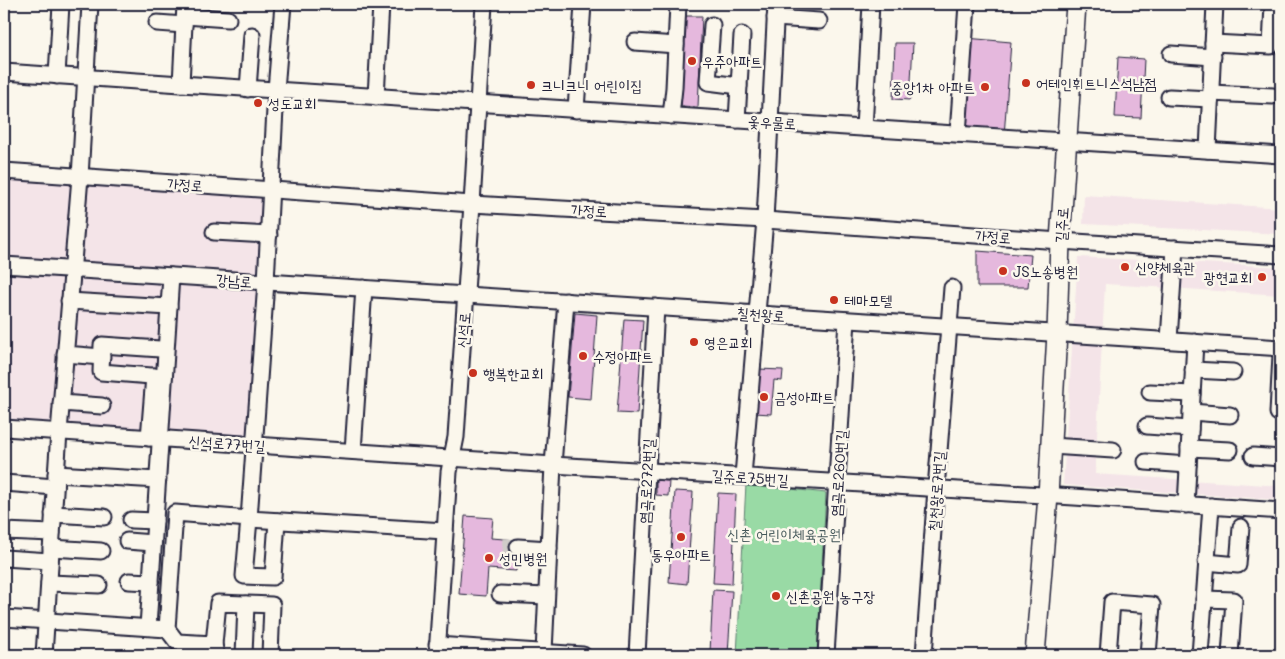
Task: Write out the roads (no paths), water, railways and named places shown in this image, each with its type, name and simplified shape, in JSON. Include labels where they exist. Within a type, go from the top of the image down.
[{"type":"main road","points":[[1063,4],[1058,106],[1067,141]]},
{"type":"main road","name":"길주로","points":[[1035,655],[1048,496],[1060,241],[1076,4]]},
{"type":"main road","points":[[1067,141],[1080,108],[1088,4]]},
{"type":"street","points":[[57,76],[61,4]]},
{"type":"street","points":[[44,655],[61,403],[80,177],[90,4]]},
{"type":"street","points":[[276,521],[272,577],[244,576],[255,445],[272,190],[276,90],[283,4]]},
{"type":"street","points":[[376,97],[381,4]]},
{"type":"street","name":"신석로","points":[[437,650],[449,472],[456,437],[484,4]]},
{"type":"street","points":[[576,110],[583,4]]},
{"type":"street","points":[[671,116],[678,4]]},
{"type":"street","points":[[864,128],[870,4]]},
{"type":"street","points":[[958,134],[967,4]]},
{"type":"street","points":[[1208,150],[1215,4]]},
{"type":"street","points":[[1171,54],[1271,46],[1273,4]]},
{"type":"street","points":[[743,476],[765,220],[775,11],[819,21]]},
{"type":"street","points":[[181,84],[185,15]]},
{"type":"street","points":[[157,23],[185,15],[228,19]]},
{"type":"street","points":[[712,25],[708,82],[739,86]]},
{"type":"street","points":[[248,89],[252,35]]},
{"type":"street","points":[[738,120],[742,35]]},
{"type":"street","points":[[635,42],[676,45]]},
{"type":"street","name":"옻우물로","points":[[4,72],[1281,155]]},
{"type":"street","points":[[1169,97],[1273,96]]},
{"type":"street","name":"가정로","points":[[4,171],[472,204],[765,220],[1281,255]]},
{"type":"street","points":[[214,232],[269,235]]},
{"type":"street","points":[[1168,340],[1175,248]]},
{"type":"street","name":"강남로","points":[[4,265],[465,295]]},
{"type":"street","points":[[148,627],[158,480],[154,438],[171,276]]},
{"type":"street","points":[[353,451],[364,288]]},
{"type":"street","name":"칠천왕로7번길","points":[[924,655],[952,288]]},
{"type":"street","name":"칠천왕로","points":[[465,295],[1281,348]]},
{"type":"street","points":[[69,301],[169,307]]},
{"type":"street","points":[[544,652],[553,465],[566,301]]},
{"type":"street","name":"염곡로272번길","points":[[637,655],[656,307]]},
{"type":"street","name":"염곡로260번길","points":[[826,655],[847,320]]},
{"type":"street","points":[[1186,505],[1195,342]]},
{"type":"street","points":[[159,376],[101,372],[102,345],[160,349]]},
{"type":"street","points":[[65,354],[102,357]]},
{"type":"street","points":[[1281,355],[1278,413],[1281,413]]},
{"type":"street","points":[[1193,370],[1233,372]]},
{"type":"street","points":[[1150,392],[1192,394]]},
{"type":"street","points":[[61,403],[102,406]]},
{"type":"street","points":[[1191,412],[1230,415]]},
{"type":"street","points":[[1147,426],[1190,429]]},
{"type":"street","name":"신석로77번길","points":[[4,428],[451,458]]},
{"type":"street","points":[[1051,446],[1113,450]]},
{"type":"street","points":[[1189,448],[1230,450]]},
{"type":"street","points":[[1253,456],[1281,458]]},
{"type":"street","name":"길주로75번길","points":[[451,458],[1281,511]]},
{"type":"street","points":[[1146,462],[1188,465]]},
{"type":"street","points":[[4,483],[56,480],[158,480]]},
{"type":"street","points":[[1207,655],[1206,562],[1211,506]]},
{"type":"street","points":[[270,655],[272,605],[218,603],[215,650],[177,642],[167,628],[175,513],[445,531]]},
{"type":"street","points":[[53,514],[104,517]]},
{"type":"street","points":[[131,520],[154,522]]},
{"type":"street","points":[[1206,562],[1238,565],[1241,527]]},
{"type":"street","points":[[4,531],[52,533]]},
{"type":"street","points":[[126,541],[153,543]]},
{"type":"street","points":[[518,547],[549,549]]},
{"type":"street","points":[[4,558],[101,552]]},
{"type":"street","points":[[129,581],[151,582]]},
{"type":"street","points":[[49,583],[98,585]]},
{"type":"street","points":[[500,594],[546,596]]},
{"type":"street","points":[[1200,655],[1207,600]]},
{"type":"street","points":[[1207,600],[1234,600],[1230,655]]},
{"type":"street","points":[[1108,655],[1112,602],[1152,605],[1148,655]]},
{"type":"street","points":[[244,655],[246,604]]},
{"type":"street","points":[[4,618],[167,628]]},
{"type":"street","points":[[437,650],[544,652],[583,655]]},
{"type":"tunnel","points":[[503,546],[518,547]]},
{"type":"place","name":"우주아파트","points":[[692,61]]},
{"type":"place","name":"어테인휘트니스석남점","points":[[1026,83]]},
{"type":"place","name":"크니크니 어린이집","points":[[531,85]]},
{"type":"place","name":"중앙1차 아파트","points":[[985,87]]},
{"type":"place","name":"성도교회","points":[[258,103]]},
{"type":"place","name":"신양체육관","points":[[1125,267]]},
{"type":"place","name":"JS노송병원","points":[[1003,271]]},
{"type":"place","name":"광현교회","points":[[1262,277]]},
{"type":"place","name":"테마모텔","points":[[834,300]]},
{"type":"place","name":"영은교회","points":[[694,342]]},
{"type":"place","name":"수정아파트","points":[[583,356]]},
{"type":"place","name":"행복한교회","points":[[473,373]]},
{"type":"place","name":"금성아파트","points":[[764,397]]},
{"type":"place","name":"동우아파트","points":[[681,537]]},
{"type":"place","name":"성민병원","points":[[489,558]]},
{"type":"place","name":"신촌공원 농구장","points":[[776,596]]},
{"type":"park label","name":"신촌 어린이체육공원","points":[[784,534]]}]
